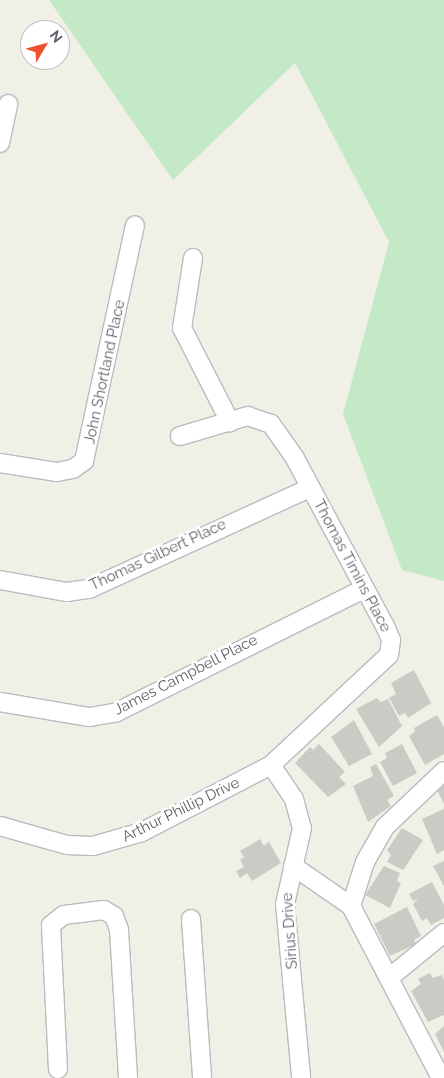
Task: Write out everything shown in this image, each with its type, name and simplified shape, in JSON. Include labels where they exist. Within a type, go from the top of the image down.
[{"type":"street","points":[[0,143],[8,104]]},
{"type":"street","name":"John Shortland Place","points":[[0,463],[57,472],[73,469],[84,461],[135,224]]},
{"type":"street","points":[[193,258],[182,328],[230,422]]},
{"type":"street","name":"Thomas Timins Place","points":[[180,436],[257,416],[271,424],[310,488],[391,640],[389,655],[271,765]]},
{"type":"street","name":"Thomas Gilbert Place","points":[[0,580],[67,592],[90,589],[310,488]]},
{"type":"street","name":"James Campbell Place","points":[[0,702],[71,715],[112,713],[364,590]]},
{"type":"street","name":"Arthur Phillip Drive","points":[[0,826],[67,845],[110,844],[165,821],[271,765]]},
{"type":"street","name":"Sirius Drive","points":[[271,765],[299,815],[301,841],[293,866],[285,904],[302,1078]]},
{"type":"street","points":[[350,906],[364,862],[385,827],[444,771]]},
{"type":"street","points":[[293,866],[350,906],[441,1078]]},
{"type":"street","points":[[58,1069],[51,925],[64,915],[104,910],[114,916],[119,930],[128,1078]]},
{"type":"street","points":[[191,919],[202,1078]]},
{"type":"street","points":[[388,978],[444,933]]},
{"type":"green space","points":[[49,0],[444,0],[444,581],[402,570],[343,414],[389,242],[295,63],[173,180],[70,30],[70,20],[63,20]]},
{"type":"building","points":[[414,670],[431,703],[408,718],[405,713],[399,716],[389,698],[396,694],[391,683]]},
{"type":"building","points":[[377,698],[381,702],[388,699],[402,726],[379,747],[356,709]]},
{"type":"building","points":[[437,715],[444,727],[444,754],[425,765],[409,736],[415,732],[414,728]]},
{"type":"building","points":[[354,720],[372,754],[349,766],[331,737]]},
{"type":"building","points":[[319,744],[345,772],[339,777],[346,784],[328,797],[295,763],[310,747],[313,750]]},
{"type":"building","points":[[402,744],[417,773],[393,786],[380,762],[387,758],[385,753]]},
{"type":"building","points":[[376,764],[394,796],[387,800],[391,806],[368,822],[353,786],[373,776],[370,767]]},
{"type":"building","points":[[444,786],[444,804],[437,790]]},
{"type":"building","points":[[444,809],[444,850],[437,854],[422,819]]},
{"type":"building","points":[[402,828],[423,840],[403,870],[387,862],[391,855],[387,850]]},
{"type":"building","points":[[260,839],[264,846],[269,842],[281,863],[252,881],[247,873],[240,878],[236,871],[244,867],[240,860],[244,857],[240,851]]},
{"type":"building","points":[[444,861],[444,886],[433,866]]},
{"type":"building","points":[[384,866],[400,873],[397,881],[401,883],[390,908],[365,895]]},
{"type":"building","points":[[432,882],[444,905],[444,918],[431,925],[427,918],[422,921],[413,904],[418,899],[413,901],[409,894]]},
{"type":"building","points":[[407,907],[421,936],[414,940],[416,944],[390,956],[374,924]]},
{"type":"building","points":[[430,973],[433,978],[442,975],[444,980],[444,1015],[428,1022],[411,991],[421,984],[418,979]]},
{"type":"building","points":[[444,1026],[444,1052],[435,1034]]}]
